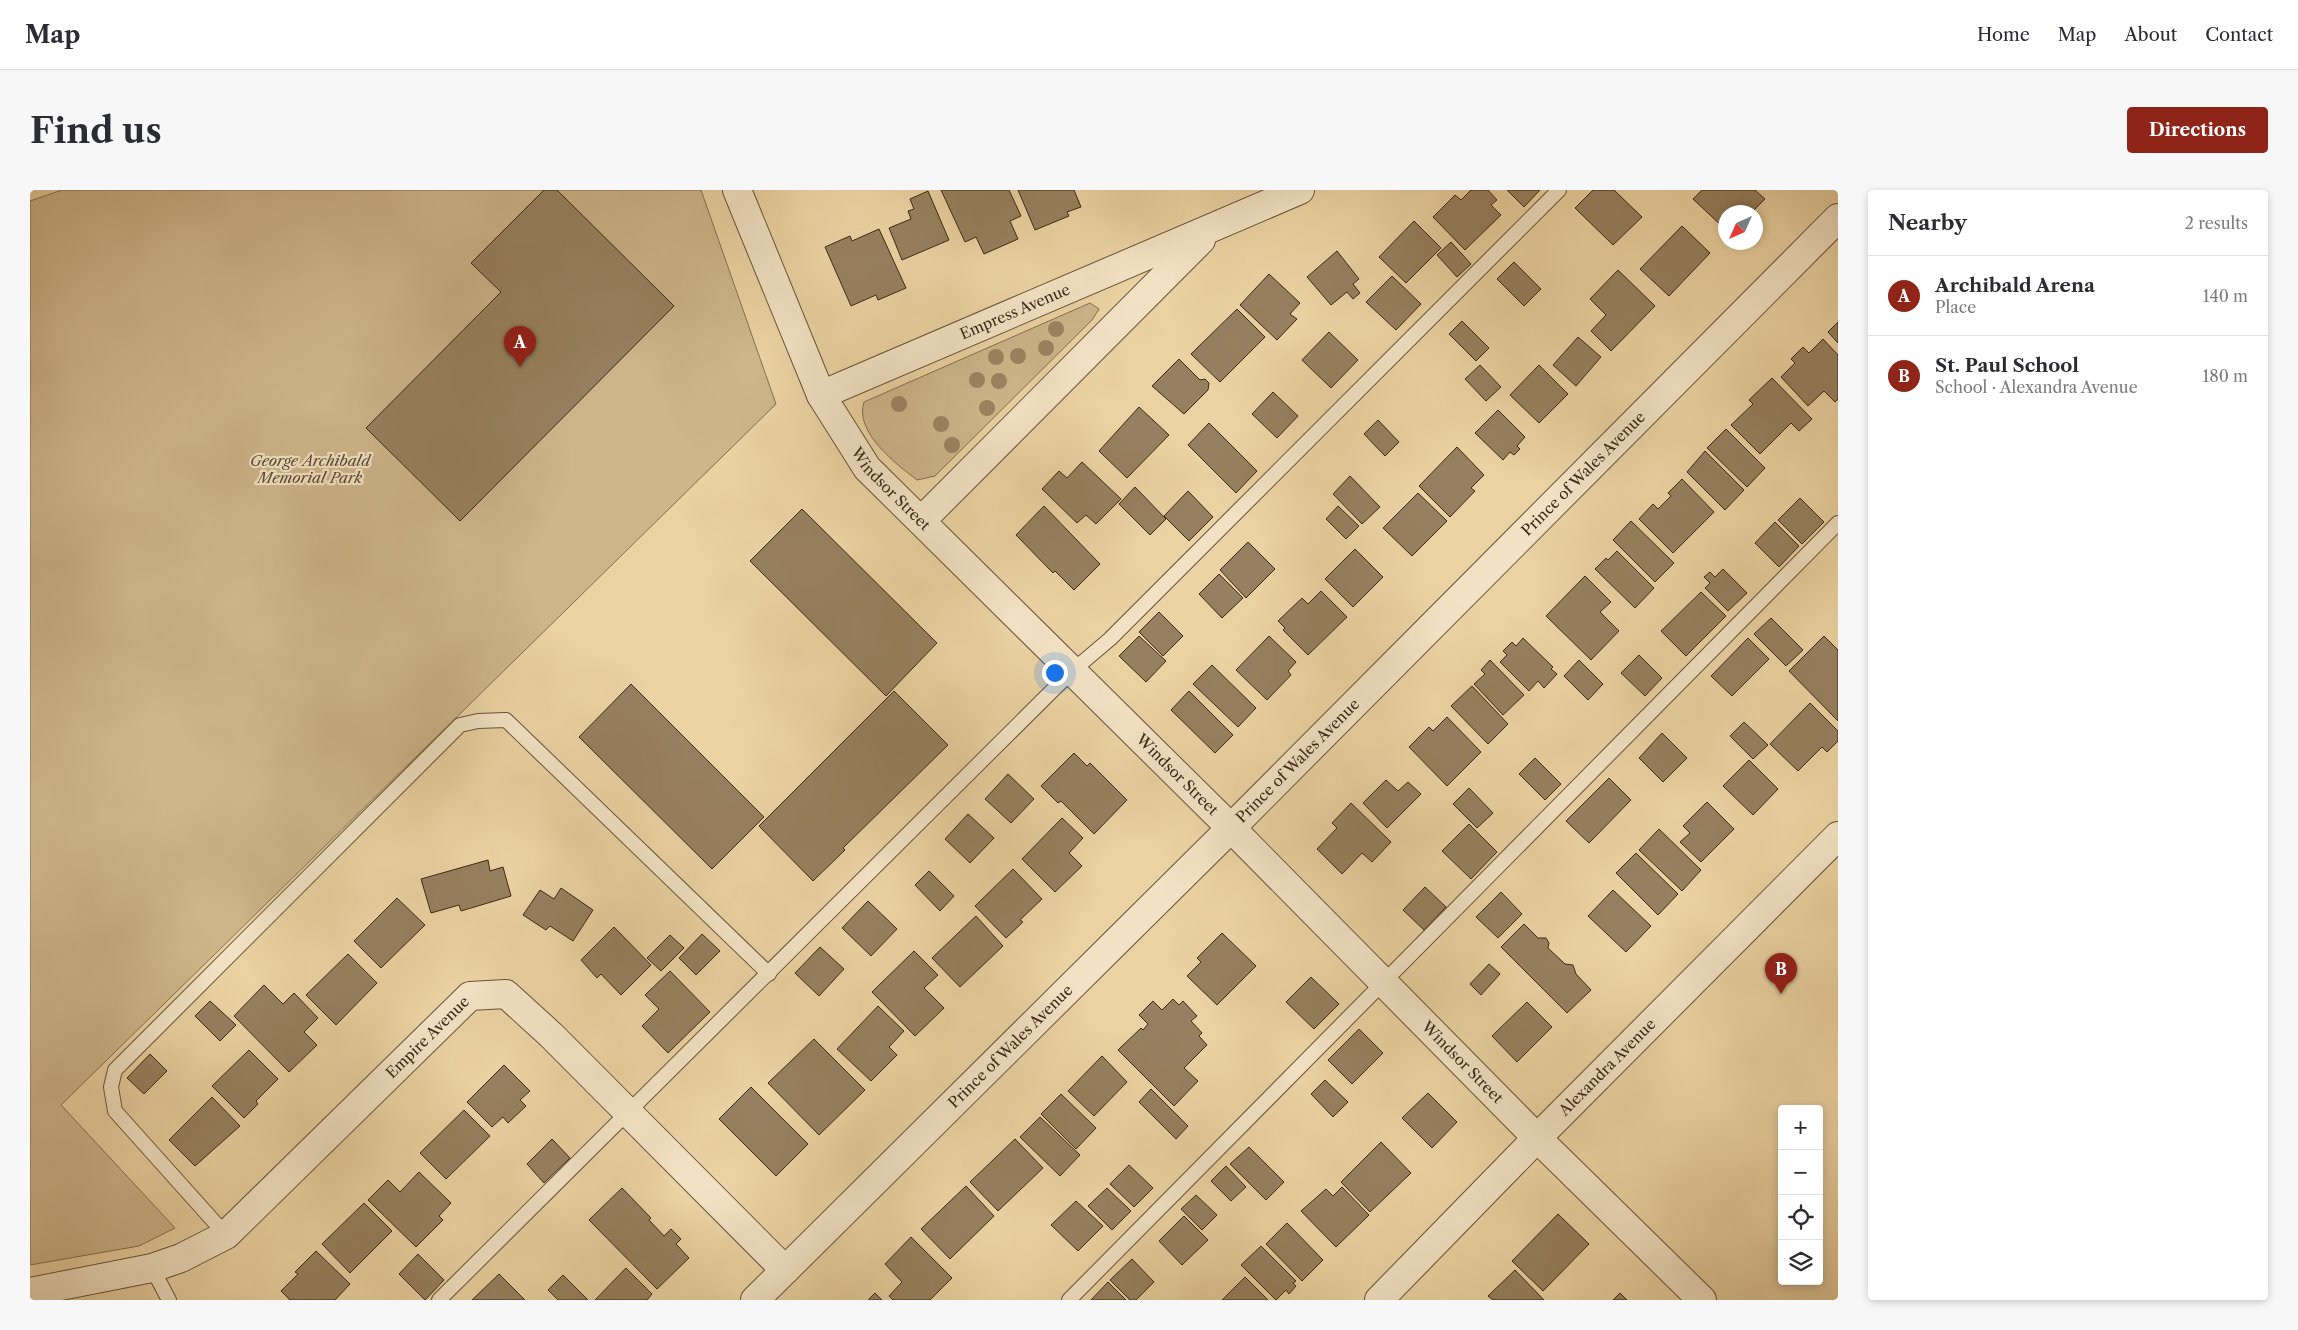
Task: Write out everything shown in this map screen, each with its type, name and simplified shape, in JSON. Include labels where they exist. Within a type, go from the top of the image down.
[{"type":"street","name":"Empress Avenue","points":[[821,395],[1211,230],[1300,190]]},
{"type":"street","name":"Windsor Street","points":[[742,192],[821,395],[867,468],[1071,672],[1231,828],[1694,1297]]},
{"type":"street","name":"Prince of Wales Avenue","points":[[755,1300],[1231,828],[1838,218]]},
{"type":"street","name":"Empress Avenue","points":[[921,521],[1211,230]]},
{"type":"street","name":"Alexandra Avenue","points":[[1379,1300],[1537,1138],[1838,836]]},
{"type":"street","name":"Empire Avenue","points":[[30,1292],[152,1268],[181,1258],[226,1235],[470,996],[506,994],[551,1034],[784,1270]]},
{"type":"lane","points":[[439,1300],[1071,672],[1110,639],[1558,190]]},
{"type":"lane","points":[[1069,1300],[1382,982],[1838,524]]},
{"type":"lane","points":[[226,1235],[115,1111],[112,1087],[115,1070],[460,725],[478,721],[506,720],[769,974]]},
{"type":"lane","points":[[152,1268],[169,1300]]},
{"type":"green space","name":"George Archibald Memorial Park","points":[[62,190],[701,190],[776,404],[61,1105],[175,1228],[139,1246],[30,1265],[30,201]]},
{"type":"green space","points":[[1090,303],[1099,309],[1092,320],[935,476],[917,480],[888,456],[871,436],[865,425],[864,402]]},
{"type":"building","points":[[544,190],[557,190],[674,306],[460,521],[366,428],[501,292],[471,263]]},
{"type":"building","points":[[941,190],[1009,190],[1021,216],[1010,221],[1018,239],[984,254],[976,237],[965,242]]},
{"type":"building","points":[[1018,190],[1074,190],[1081,207],[1067,212],[1069,216],[1035,230]]},
{"type":"building","points":[[1471,190],[1488,190],[1497,200],[1491,205],[1501,215],[1465,250],[1433,217],[1455,195],[1461,200]]},
{"type":"building","points":[[1507,190],[1540,190],[1524,207]]},
{"type":"building","points":[[1593,190],[1614,190],[1642,217],[1613,245],[1575,208]]},
{"type":"building","points":[[1702,190],[1755,190],[1765,199],[1759,205],[1718,205],[1718,222],[1693,199]]},
{"type":"building","points":[[928,191],[949,240],[902,260],[889,228],[911,219],[908,211],[914,209],[910,199]]},
{"type":"building","points":[[1414,221],[1441,248],[1406,283],[1379,257]]},
{"type":"building","points":[[1682,226],[1710,253],[1669,296],[1640,269]]},
{"type":"building","points":[[879,229],[906,288],[878,300],[876,295],[851,306],[825,247],[850,236],[852,241]]},
{"type":"building","points":[[1451,242],[1471,264],[1457,277],[1437,255]]},
{"type":"building","points":[[1337,251],[1359,279],[1353,284],[1360,293],[1353,299],[1347,292],[1331,305],[1307,277]]},
{"type":"building","points":[[1514,262],[1541,289],[1524,306],[1497,279]]},
{"type":"building","points":[[1618,270],[1655,306],[1611,351],[1591,331],[1606,315],[1590,299]]},
{"type":"building","points":[[1269,274],[1300,303],[1290,314],[1297,319],[1277,340],[1240,305]]},
{"type":"building","points":[[1392,276],[1421,304],[1396,330],[1366,302]]},
{"type":"building","points":[[1237,309],[1265,337],[1220,382],[1191,354]]},
{"type":"building","points":[[1462,321],[1489,348],[1476,361],[1449,334]]},
{"type":"building","points":[[1838,322],[1838,343],[1828,332]]},
{"type":"building","points":[[1329,332],[1358,360],[1331,388],[1302,360]]},
{"type":"building","points":[[1578,337],[1601,357],[1576,386],[1553,365]]},
{"type":"building","points":[[1823,339],[1838,355],[1838,399],[1835,402],[1824,391],[1808,406],[1781,377],[1795,363],[1791,359],[1803,347],[1809,353]]},
{"type":"building","points":[[1179,359],[1200,380],[1205,379],[1209,383],[1208,390],[1184,414],[1152,386]]},
{"type":"building","points":[[1480,365],[1501,387],[1486,401],[1465,379]]},
{"type":"building","points":[[1539,365],[1568,394],[1539,423],[1510,395]]},
{"type":"building","points":[[1772,378],[1812,419],[1799,431],[1791,423],[1760,454],[1731,425],[1753,404],[1749,400]]},
{"type":"building","points":[[1273,392],[1298,416],[1277,438],[1252,414]]},
{"type":"building","points":[[1139,407],[1169,435],[1127,478],[1099,451]]},
{"type":"building","points":[[1498,410],[1525,437],[1517,446],[1520,449],[1514,455],[1510,452],[1503,460],[1475,433]]},
{"type":"building","points":[[1378,420],[1399,442],[1385,456],[1364,434]]},
{"type":"building","points":[[1209,423],[1257,471],[1236,493],[1188,445]]},
{"type":"building","points":[[1726,429],[1765,468],[1747,487],[1707,448]]},
{"type":"building","points":[[1457,447],[1484,475],[1471,488],[1475,491],[1450,517],[1419,486]]},
{"type":"building","points":[[1705,451],[1744,490],[1725,510],[1687,472]]},
{"type":"building","points":[[1082,462],[1121,499],[1096,524],[1086,515],[1077,523],[1042,489],[1059,471],[1067,478]]},
{"type":"building","points":[[1350,476],[1380,507],[1362,524],[1333,494]]},
{"type":"building","points":[[1682,479],[1714,512],[1673,553],[1639,519],[1653,504],[1658,509],[1671,496],[1668,493]]},
{"type":"building","points":[[1135,487],[1166,519],[1150,535],[1119,504]]},
{"type":"building","points":[[1188,491],[1213,517],[1189,541],[1164,516]]},
{"type":"building","points":[[1418,493],[1447,521],[1412,556],[1383,528]]},
{"type":"building","points":[[1800,498],[1824,522],[1802,544],[1778,520]]},
{"type":"building","points":[[1044,506],[1100,564],[1074,590],[1055,571],[1053,573],[1016,535]]},
{"type":"building","points":[[1338,506],[1359,526],[1346,539],[1326,519]]},
{"type":"building","points":[[802,509],[937,643],[886,696],[750,561]]},
{"type":"building","points":[[1631,521],[1674,563],[1655,582],[1613,540]]},
{"type":"building","points":[[1775,522],[1799,546],[1779,567],[1755,543]]},
{"type":"building","points":[[1248,542],[1275,569],[1246,598],[1220,570]]},
{"type":"building","points":[[1355,549],[1383,577],[1353,607],[1325,579]]},
{"type":"building","points":[[1617,551],[1654,588],[1635,608],[1595,569],[1606,558],[1608,560]]},
{"type":"building","points":[[1723,569],[1747,593],[1728,611],[1705,588],[1710,583],[1704,577],[1710,572],[1715,577]]},
{"type":"building","points":[[1219,574],[1243,598],[1222,618],[1199,594]]},
{"type":"building","points":[[1585,576],[1611,602],[1600,612],[1619,631],[1591,660],[1546,616]]},
{"type":"building","points":[[1321,591],[1347,617],[1308,655],[1283,630],[1285,628],[1278,621],[1302,598],[1308,604]]},
{"type":"building","points":[[1701,592],[1726,616],[1686,656],[1661,631]]},
{"type":"building","points":[[1159,612],[1183,636],[1163,656],[1139,632]]},
{"type":"building","points":[[1771,618],[1803,650],[1786,666],[1754,634]]},
{"type":"building","points":[[1139,636],[1166,661],[1146,682],[1119,656]]},
{"type":"building","points":[[1269,636],[1296,662],[1288,671],[1291,675],[1267,700],[1236,670]]},
{"type":"building","points":[[1824,636],[1838,650],[1838,721],[1789,671]]},
{"type":"building","points":[[1523,638],[1553,667],[1551,669],[1557,674],[1544,688],[1538,681],[1529,691],[1500,662],[1507,655],[1503,651],[1512,642],[1516,646]]},
{"type":"building","points":[[1748,638],[1769,659],[1732,696],[1711,676]]},
{"type":"building","points":[[1639,655],[1662,678],[1645,696],[1621,673]]},
{"type":"building","points":[[1490,660],[1524,695],[1503,715],[1474,684],[1485,674],[1481,670]]},
{"type":"building","points":[[1579,660],[1603,684],[1588,700],[1564,676]]},
{"type":"building","points":[[1212,665],[1256,708],[1238,727],[1193,684]]},
{"type":"building","points":[[631,684],[764,817],[712,869],[579,737]]},
{"type":"building","points":[[1472,686],[1508,724],[1488,744],[1451,706]]},
{"type":"building","points":[[894,691],[948,745],[843,848],[845,850],[813,881],[759,826]]},
{"type":"building","points":[[1189,691],[1233,735],[1215,753],[1171,710]]},
{"type":"building","points":[[1810,703],[1838,731],[1838,741],[1827,752],[1822,747],[1798,771],[1770,744]]},
{"type":"building","points":[[1447,717],[1481,752],[1447,786],[1409,747],[1429,727],[1433,731]]},
{"type":"building","points":[[1744,722],[1768,745],[1753,759],[1730,736]]},
{"type":"building","points":[[1662,733],[1687,758],[1663,782],[1639,758]]},
{"type":"building","points":[[1074,753],[1087,766],[1090,763],[1127,800],[1094,834],[1061,801],[1058,803],[1041,786]]},
{"type":"building","points":[[1535,758],[1561,784],[1545,800],[1519,774]]},
{"type":"building","points":[[1749,760],[1778,789],[1753,815],[1723,786]]},
{"type":"building","points":[[1008,774],[1034,799],[1011,823],[985,799]]},
{"type":"building","points":[[1609,778],[1631,800],[1589,843],[1566,821]]},
{"type":"building","points":[[1386,780],[1398,791],[1408,782],[1421,794],[1387,828],[1363,803]]},
{"type":"building","points":[[1469,788],[1493,813],[1477,828],[1453,804]]},
{"type":"building","points":[[1707,802],[1734,829],[1701,862],[1680,842],[1690,833],[1683,826]]},
{"type":"building","points":[[1351,803],[1391,842],[1372,862],[1362,853],[1342,874],[1317,849],[1337,828],[1332,823]]},
{"type":"building","points":[[968,814],[994,838],[970,863],[945,839]]},
{"type":"building","points":[[1062,818],[1083,838],[1069,853],[1082,866],[1055,892],[1022,859]]},
{"type":"building","points":[[1469,824],[1497,852],[1471,879],[1442,851]]},
{"type":"building","points":[[1659,829],[1701,870],[1682,891],[1639,850]]},
{"type":"building","points":[[1636,853],[1678,894],[1658,915],[1616,873]]},
{"type":"building","points":[[488,860],[490,871],[503,867],[511,896],[461,911],[459,905],[431,913],[421,879]]},
{"type":"building","points":[[1013,869],[1042,899],[1020,920],[1023,922],[1006,938],[975,906]]},
{"type":"building","points":[[929,871],[954,896],[940,911],[915,885]]},
{"type":"building","points":[[1425,887],[1446,907],[1424,930],[1403,910]]},
{"type":"building","points":[[561,888],[593,910],[573,941],[550,926],[546,930],[523,915],[540,890],[554,899]]},
{"type":"building","points":[[1613,890],[1651,926],[1626,952],[1588,916]]},
{"type":"building","points":[[1501,892],[1522,914],[1498,938],[1476,917]]},
{"type":"building","points":[[397,898],[425,925],[381,968],[354,941]]},
{"type":"building","points":[[868,901],[897,929],[871,956],[842,928]]},
{"type":"building","points":[[976,916],[1003,946],[960,987],[932,958]]},
{"type":"building","points":[[1524,924],[1538,938],[1546,938],[1549,943],[1548,948],[1565,964],[1573,965],[1576,974],[1591,990],[1567,1013],[1501,947]]},
{"type":"building","points":[[614,927],[651,965],[621,995],[601,974],[597,978],[581,960]]},
{"type":"building","points":[[1222,933],[1256,966],[1217,1005],[1187,976],[1201,962],[1197,958]]},
{"type":"building","points":[[702,934],[720,951],[696,975],[679,958]]},
{"type":"building","points":[[670,935],[684,948],[661,971],[647,958]]},
{"type":"building","points":[[820,947],[844,969],[819,996],[795,973]]},
{"type":"building","points":[[914,951],[938,975],[924,988],[944,1008],[915,1036],[872,992]]},
{"type":"building","points":[[348,954],[377,983],[336,1025],[306,995]]},
{"type":"building","points":[[1489,964],[1500,974],[1481,995],[1470,984]]},
{"type":"building","points":[[670,971],[710,1012],[668,1053],[642,1026],[659,1009],[645,995]]},
{"type":"building","points":[[1311,977],[1339,1004],[1314,1029],[1286,1002]]},
{"type":"building","points":[[264,985],[283,1004],[294,993],[318,1018],[304,1032],[317,1045],[289,1072],[234,1016]]},
{"type":"building","points":[[1173,999],[1179,1005],[1183,1001],[1197,1016],[1191,1021],[1202,1033],[1199,1036],[1207,1045],[1184,1068],[1198,1081],[1174,1106],[1118,1050],[1141,1028],[1143,1030],[1148,1024],[1139,1015],[1153,1001],[1162,1010]]},
{"type":"building","points":[[210,1001],[236,1025],[220,1041],[195,1016]]},
{"type":"building","points":[[1527,1002],[1552,1027],[1517,1062],[1492,1036]]},
{"type":"building","points":[[878,1006],[904,1031],[889,1047],[897,1055],[871,1081],[837,1049]]},
{"type":"building","points":[[1359,1029],[1383,1053],[1352,1084],[1328,1060]]},
{"type":"building","points":[[814,1039],[865,1090],[819,1135],[768,1083]]},
{"type":"building","points":[[249,1050],[278,1079],[256,1101],[258,1104],[244,1118],[212,1086]]},
{"type":"building","points":[[150,1054],[167,1071],[144,1094],[127,1078]]},
{"type":"building","points":[[1102,1056],[1127,1082],[1094,1116],[1068,1091]]},
{"type":"building","points":[[504,1065],[530,1091],[520,1100],[526,1106],[508,1123],[503,1117],[492,1127],[467,1102]]},
{"type":"building","points":[[1325,1080],[1348,1102],[1333,1117],[1311,1094]]},
{"type":"building","points":[[751,1087],[808,1144],[776,1176],[719,1119]]},
{"type":"building","points":[[1151,1089],[1188,1126],[1176,1139],[1139,1102]]},
{"type":"building","points":[[1428,1093],[1457,1122],[1432,1148],[1402,1118]]},
{"type":"building","points":[[1061,1094],[1096,1128],[1076,1149],[1041,1114]]},
{"type":"building","points":[[212,1097],[240,1126],[195,1166],[169,1140]]},
{"type":"building","points":[[464,1110],[490,1136],[446,1179],[420,1153]]},
{"type":"building","points":[[1040,1117],[1080,1155],[1060,1176],[1020,1137]]},
{"type":"building","points":[[552,1139],[570,1158],[544,1183],[527,1164]]},
{"type":"building","points":[[1015,1139],[1043,1168],[998,1211],[970,1182]]},
{"type":"building","points":[[1381,1142],[1411,1173],[1370,1212],[1341,1182]]},
{"type":"building","points":[[1249,1147],[1284,1182],[1266,1200],[1230,1164]]},
{"type":"building","points":[[1129,1165],[1153,1188],[1134,1207],[1110,1184]]},
{"type":"building","points":[[1226,1166],[1246,1187],[1231,1201],[1211,1181]]},
{"type":"building","points":[[419,1172],[451,1203],[439,1216],[443,1220],[416,1247],[368,1200],[388,1180],[400,1192]]},
{"type":"building","points":[[966,1186],[994,1216],[950,1259],[921,1229]]},
{"type":"building","points":[[1342,1187],[1369,1215],[1336,1247],[1301,1211],[1326,1189],[1333,1196]]},
{"type":"building","points":[[622,1188],[651,1218],[649,1220],[664,1236],[671,1229],[681,1239],[676,1244],[689,1258],[657,1289],[589,1220]]},
{"type":"building","points":[[1107,1188],[1131,1211],[1112,1230],[1088,1206]]},
{"type":"building","points":[[1196,1195],[1217,1215],[1202,1230],[1181,1209]]},
{"type":"building","points":[[1076,1201],[1103,1226],[1078,1251],[1051,1225]]},
{"type":"building","points":[[364,1203],[392,1231],[350,1273],[322,1244]]},
{"type":"building","points":[[1558,1214],[1589,1244],[1543,1291],[1512,1261]]},
{"type":"building","points":[[1184,1216],[1208,1240],[1182,1265],[1159,1241]]},
{"type":"building","points":[[1287,1223],[1323,1260],[1302,1281],[1266,1244]]},
{"type":"building","points":[[911,1237],[952,1278],[930,1300],[893,1300],[889,1296],[902,1282],[885,1264]]},
{"type":"building","points":[[1261,1246],[1296,1281],[1293,1283],[1296,1286],[1289,1294],[1286,1290],[1276,1300],[1241,1265]]},
{"type":"building","points":[[316,1251],[350,1284],[335,1300],[290,1300],[281,1291],[298,1274],[295,1272]]},
{"type":"building","points":[[418,1254],[444,1280],[425,1300],[399,1274]]},
{"type":"building","points":[[1132,1259],[1154,1282],[1136,1300],[1130,1300],[1110,1280]]},
{"type":"building","points":[[626,1268],[652,1294],[647,1300],[595,1300]]},
{"type":"building","points":[[1515,1270],[1544,1300],[1493,1300],[1488,1296]]},
{"type":"building","points":[[499,1274],[525,1300],[472,1300]]},
{"type":"building","points":[[563,1275],[588,1300],[558,1300],[548,1290]]},
{"type":"building","points":[[1245,1277],[1268,1300],[1222,1300]]},
{"type":"building","points":[[1108,1282],[1126,1300],[1091,1300]]},
{"type":"building","points":[[875,1293],[882,1300],[868,1300]]},
{"type":"building","points":[[1620,1293],[1627,1300],[1613,1300]]},
{"type":"place","name":"Archibald Arena","points":[[520,367]]},
{"type":"place","name":"St. Paul School","points":[[1781,994]]}]
